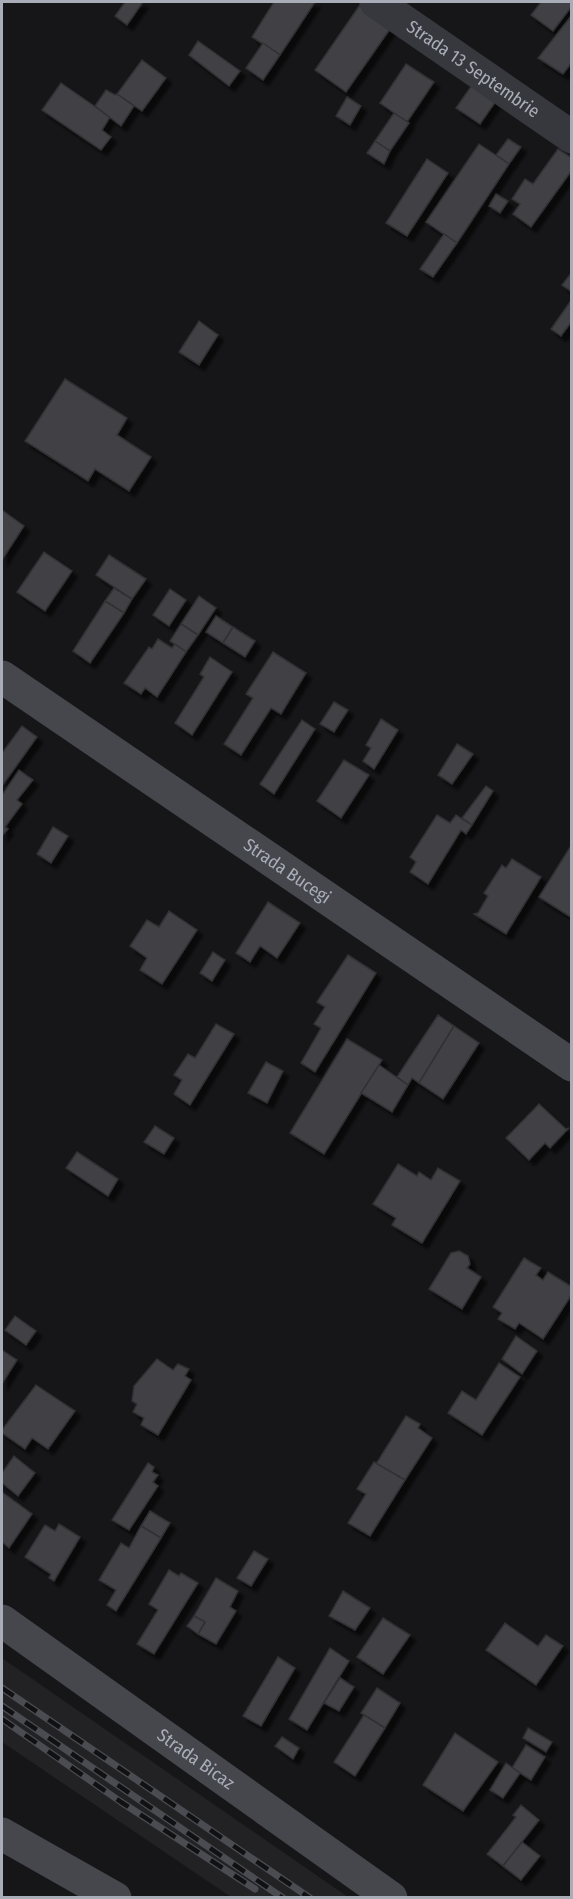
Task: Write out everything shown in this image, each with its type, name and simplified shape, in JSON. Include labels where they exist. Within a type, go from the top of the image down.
[{"type":"street","name":"Strada 13 Septembrie","points":[[376,2],[572,137]]},
{"type":"street","name":"Strada Bucegi","points":[[2,677],[572,1065]]},
{"type":"street","name":"Strada Bicaz","points":[[2,1621],[391,1898]]},
{"type":"street","points":[[2,1834],[115,1898]]},
{"type":"shaded area","points":[[2,1658],[348,1897],[231,1897],[2,1742]]},
{"type":"building","points":[[125,2],[143,2],[127,25],[115,16]]},
{"type":"building","points":[[274,2],[315,2],[280,55],[252,37]]},
{"type":"building","points":[[362,2],[397,19],[346,92],[315,70]]},
{"type":"building","points":[[541,2],[572,2],[572,6],[553,31],[531,15]]},
{"type":"building","points":[[572,15],[572,62],[563,74],[538,58]]},
{"type":"building","points":[[198,41],[240,71],[229,86],[189,55]]},
{"type":"building","points":[[263,43],[280,55],[263,80],[246,68]]},
{"type":"building","points":[[142,60],[166,78],[142,111],[117,94]]},
{"type":"building","points":[[406,64],[434,82],[407,122],[380,103]]},
{"type":"building","points":[[479,75],[503,91],[480,124],[456,108]]},
{"type":"building","points":[[61,83],[110,117],[102,130],[111,137],[101,150],[42,110]]},
{"type":"building","points":[[106,90],[117,94],[134,106],[121,126],[95,106]]},
{"type":"building","points":[[347,97],[361,106],[350,125],[336,116]]},
{"type":"building","points":[[394,113],[409,123],[390,151],[375,141]]},
{"type":"building","points":[[508,139],[521,147],[509,164],[496,155]]},
{"type":"building","points":[[375,141],[390,151],[384,164],[367,153]]},
{"type":"building","points":[[479,144],[509,164],[457,243],[426,222]]},
{"type":"building","points":[[558,149],[572,158],[572,170],[531,227],[513,214],[520,204],[512,199],[525,179],[533,184]]},
{"type":"building","points":[[427,159],[448,173],[407,236],[386,223]]},
{"type":"building","points":[[496,194],[508,201],[500,213],[489,206]]},
{"type":"building","points":[[444,234],[457,243],[433,277],[420,269]]},
{"type":"building","points":[[572,272],[572,292],[562,285]]},
{"type":"building","points":[[570,302],[572,321],[561,336],[551,329]]},
{"type":"building","points":[[199,321],[218,335],[199,365],[179,352]]},
{"type":"building","points":[[65,379],[127,418],[117,435],[151,457],[129,491],[95,469],[88,481],[25,441]]},
{"type":"building","points":[[2,510],[24,526],[2,560]]},
{"type":"building","points":[[44,552],[72,571],[45,611],[17,592]]},
{"type":"building","points":[[109,555],[146,579],[132,599],[96,575]]},
{"type":"building","points":[[114,588],[132,599],[124,613],[105,601]]},
{"type":"building","points":[[170,589],[186,600],[169,626],[153,615]]},
{"type":"building","points":[[199,596],[216,608],[198,635],[181,624]]},
{"type":"building","points":[[105,601],[124,613],[90,663],[73,651]]},
{"type":"building","points":[[216,616],[233,627],[223,643],[206,632]]},
{"type":"building","points":[[181,624],[198,635],[186,652],[170,641]]},
{"type":"building","points":[[233,627],[255,641],[245,657],[223,643]]},
{"type":"building","points":[[158,639],[172,648],[175,644],[186,652],[157,697],[145,688],[141,694],[124,683],[149,647],[152,649]]},
{"type":"building","points":[[273,652],[306,673],[281,714],[271,708],[241,755],[224,744],[253,698],[246,694]]},
{"type":"building","points":[[210,657],[232,672],[192,735],[175,723],[204,677],[200,674]]},
{"type":"building","points":[[334,702],[348,710],[334,732],[320,724]]},
{"type":"building","points":[[381,719],[398,730],[374,769],[363,761],[371,748],[366,745]]},
{"type":"building","points":[[302,720],[315,729],[274,794],[260,784]]},
{"type":"building","points":[[22,726],[37,737],[2,786],[2,753]]},
{"type":"building","points":[[457,744],[473,754],[452,784],[438,775]]},
{"type":"building","points":[[344,760],[369,775],[341,818],[317,801]]},
{"type":"building","points":[[19,770],[33,780],[17,800],[22,804],[5,827],[8,829],[2,836],[2,795]]},
{"type":"building","points":[[486,786],[493,791],[472,825],[462,818]]},
{"type":"building","points":[[437,815],[450,823],[456,815],[472,825],[466,834],[461,830],[428,884],[410,872],[416,862],[410,857]]},
{"type":"building","points":[[53,827],[68,836],[51,863],[37,854]]},
{"type":"building","points":[[572,844],[572,918],[539,897]]},
{"type":"building","points":[[512,859],[541,877],[506,934],[474,914],[478,913],[488,896],[484,893],[502,865],[506,868]]},
{"type":"building","points":[[268,902],[300,923],[277,958],[260,946],[250,962],[236,953]]},
{"type":"building","points":[[169,911],[197,930],[162,984],[140,970],[147,958],[130,946],[147,920],[159,927]]},
{"type":"building","points":[[213,952],[225,960],[212,981],[200,973]]},
{"type":"building","points":[[348,955],[376,973],[315,1072],[301,1063],[321,1028],[314,1024],[325,1007],[317,1002]]},
{"type":"building","points":[[438,1015],[454,1026],[419,1083],[412,1078],[408,1085],[397,1077]]},
{"type":"building","points":[[216,1024],[234,1034],[190,1105],[174,1094],[182,1080],[174,1075],[188,1054],[195,1058]]},
{"type":"building","points":[[454,1026],[479,1043],[443,1099],[419,1083]]},
{"type":"building","points":[[347,1039],[382,1060],[324,1154],[290,1133]]},
{"type":"building","points":[[266,1062],[283,1071],[267,1103],[248,1093]]},
{"type":"building","points":[[379,1065],[408,1085],[392,1112],[361,1093]]},
{"type":"building","points":[[539,1104],[566,1129],[569,1128],[550,1148],[545,1143],[529,1160],[506,1138]]},
{"type":"building","points":[[155,1126],[174,1138],[164,1154],[144,1142]]},
{"type":"building","points":[[77,1152],[118,1179],[108,1196],[66,1168]]},
{"type":"building","points":[[398,1164],[417,1176],[419,1172],[431,1180],[438,1168],[460,1181],[422,1243],[392,1225],[396,1218],[373,1204]]},
{"type":"building","points":[[459,1251],[468,1256],[470,1264],[467,1268],[481,1277],[462,1309],[429,1289],[451,1253]]},
{"type":"building","points":[[524,1258],[541,1268],[536,1275],[543,1280],[548,1272],[572,1287],[572,1294],[543,1339],[519,1323],[515,1329],[498,1319],[502,1313],[493,1307]]},
{"type":"building","points":[[15,1316],[36,1331],[26,1345],[5,1330]]},
{"type":"building","points":[[516,1336],[537,1351],[522,1374],[502,1359]]},
{"type":"building","points":[[2,1350],[17,1360],[2,1384]]},
{"type":"building","points":[[157,1359],[173,1370],[178,1364],[189,1369],[185,1376],[191,1380],[158,1435],[141,1425],[144,1418],[133,1412],[137,1404],[132,1401],[134,1386]]},
{"type":"building","points":[[499,1363],[520,1377],[482,1435],[448,1413],[462,1391],[476,1400]]},
{"type":"building","points":[[36,1385],[75,1411],[48,1449],[32,1438],[25,1449],[2,1433]]},
{"type":"building","points":[[406,1416],[420,1424],[418,1428],[432,1438],[405,1480],[376,1464]]},
{"type":"building","points":[[14,1456],[35,1473],[18,1496],[2,1483],[2,1473]]},
{"type":"building","points":[[374,1462],[405,1480],[370,1536],[348,1523],[366,1494],[357,1489]]},
{"type":"building","points":[[148,1463],[154,1467],[152,1472],[158,1475],[153,1482],[158,1486],[129,1530],[112,1520]]},
{"type":"building","points":[[2,1492],[32,1514],[9,1548],[2,1542]]},
{"type":"building","points":[[150,1511],[170,1523],[161,1538],[141,1526]]},
{"type":"building","points":[[59,1524],[80,1537],[54,1581],[49,1578],[51,1574],[25,1557],[45,1525],[55,1531]]},
{"type":"building","points":[[141,1526],[161,1538],[116,1611],[107,1605],[116,1590],[99,1580],[121,1543],[129,1548]]},
{"type":"building","points":[[254,1551],[268,1559],[251,1586],[237,1578]]},
{"type":"building","points":[[169,1570],[179,1576],[181,1573],[198,1583],[154,1654],[137,1644],[158,1610],[149,1604]]},
{"type":"building","points":[[216,1578],[238,1591],[230,1607],[236,1611],[216,1644],[198,1634],[205,1622],[194,1616]]},
{"type":"building","points":[[343,1591],[370,1608],[355,1630],[329,1616]]},
{"type":"building","points":[[194,1616],[205,1622],[198,1634],[187,1626]]},
{"type":"building","points":[[383,1618],[410,1635],[383,1674],[357,1657]]},
{"type":"building","points":[[505,1623],[538,1646],[546,1635],[563,1646],[536,1685],[486,1650]]},
{"type":"building","points":[[330,1648],[349,1661],[307,1730],[289,1719]]},
{"type":"building","points":[[278,1657],[295,1668],[261,1726],[243,1716]]},
{"type":"building","points":[[340,1678],[354,1687],[339,1711],[324,1703]]},
{"type":"building","points":[[377,1688],[400,1703],[385,1728],[361,1713]]},
{"type":"building","points":[[364,1715],[385,1728],[355,1776],[334,1762]]},
{"type":"building","points":[[528,1728],[552,1742],[546,1752],[523,1738]]},
{"type":"building","points":[[455,1733],[498,1762],[463,1811],[423,1785]]},
{"type":"building","points":[[282,1737],[299,1748],[293,1759],[275,1746]]},
{"type":"building","points":[[526,1745],[545,1757],[531,1780],[512,1768]]},
{"type":"building","points":[[506,1763],[520,1773],[503,1798],[490,1790]]},
{"type":"building","points":[[521,1805],[539,1820],[503,1866],[487,1854],[516,1817],[513,1815]]},
{"type":"building","points":[[522,1842],[540,1856],[521,1880],[503,1866]]},
{"type":"railway","points":[[2,1688],[310,1898]]},
{"type":"railway","points":[[2,1706],[283,1898]]},
{"type":"railway","points":[[2,1719],[121,1802],[255,1889]]}]
